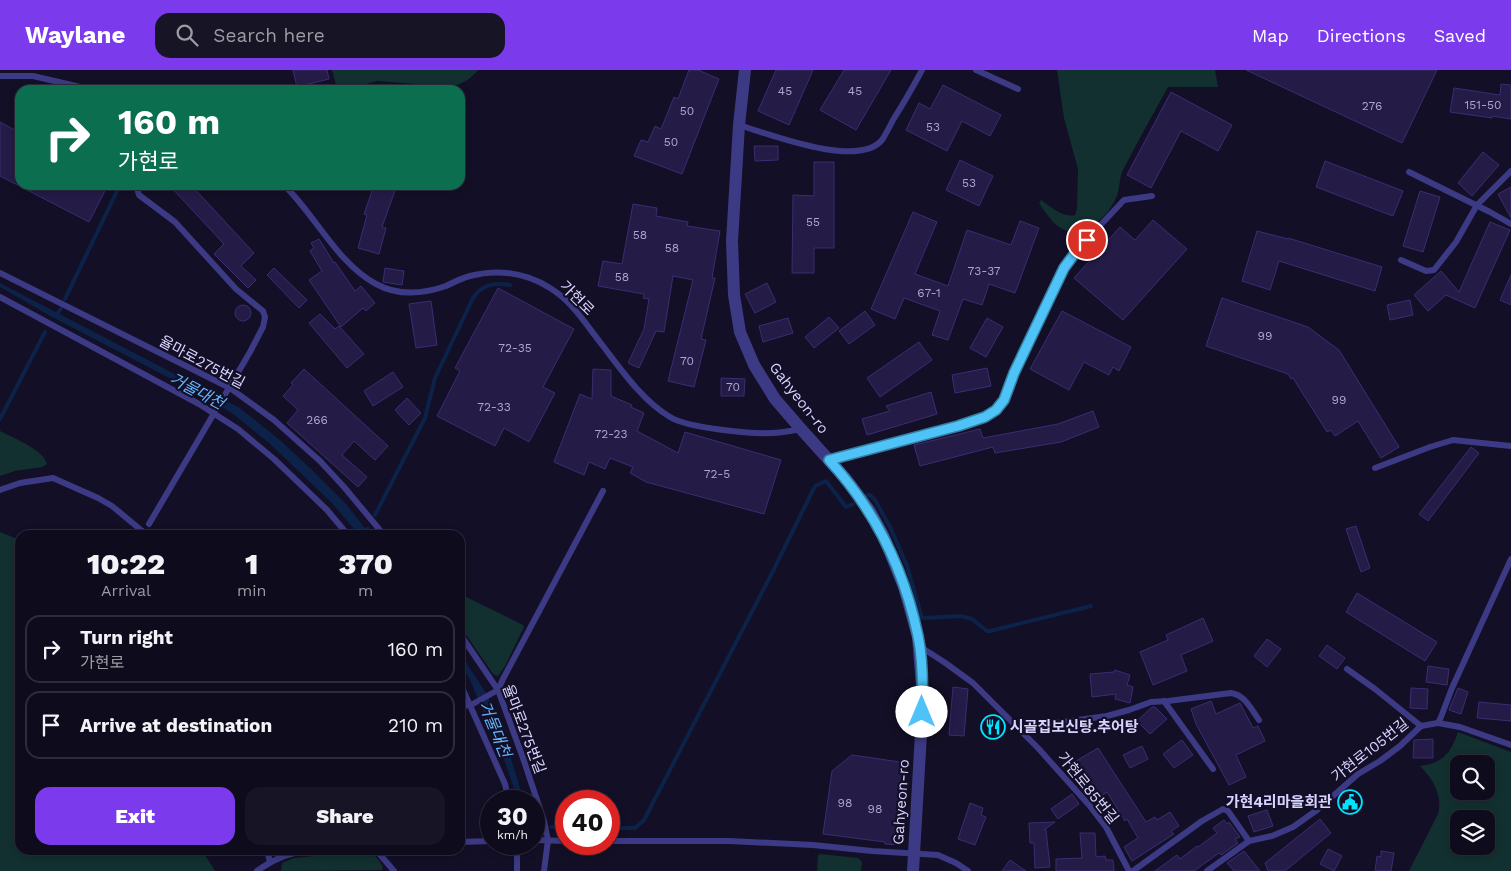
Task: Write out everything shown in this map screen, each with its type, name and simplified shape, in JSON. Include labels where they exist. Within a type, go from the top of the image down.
[{"type":"street","name":"Gahyeon-ro","points":[[746,70],[738,125],[732,240],[734,295],[740,332],[754,365],[776,399],[846,479],[870,511],[883,535],[904,586],[918,636],[922,669],[922,717],[913,871]]},
{"type":"lane","points":[[738,125],[804,145],[855,151],[870,149],[881,141],[922,70]]},
{"type":"lane","points":[[976,70],[1018,89]]},
{"type":"lane","points":[[0,76],[33,76],[72,85]]},
{"type":"lane","points":[[1401,260],[1426,271],[1434,270],[1456,242],[1477,205],[1511,170]]},
{"type":"lane","points":[[1409,172],[1511,224]]},
{"type":"lane","points":[[137,190],[138,195],[175,222],[236,289],[262,311],[265,317],[263,327],[230,388],[149,524]]},
{"type":"lane","name":"가현로","points":[[288,190],[346,260],[364,276],[386,289],[400,292],[421,292],[444,286],[468,276],[491,272],[512,273],[530,278],[550,288],[564,298],[579,314],[603,347],[644,396],[672,419],[703,427],[742,431],[770,433],[801,429]]},
{"type":"lane","points":[[829,460],[958,426],[985,417],[996,410],[1004,400],[1014,373],[1064,268],[1078,249],[1124,200],[1152,196]]},
{"type":"lane","name":"율마로275번길","points":[[0,273],[230,388],[274,420],[320,461],[380,530]]},
{"type":"lane","points":[[0,297],[199,404],[238,429],[274,459],[327,510],[344,530]]},
{"type":"lane","points":[[1375,468],[1453,440],[1511,446]]},
{"type":"lane","points":[[0,490],[20,483],[53,478],[112,506],[142,530]]},
{"type":"lane","points":[[465,706],[471,706],[498,690],[603,491]]},
{"type":"lane","points":[[1438,723],[1511,559]]},
{"type":"lane","name":"율마로275번길","points":[[465,641],[498,690],[523,758],[544,821],[548,840],[544,871]]},
{"type":"lane","name":"가현로85번길","points":[[919,646],[973,683],[1018,727],[1089,805],[1106,827],[1131,871],[1202,821],[1223,809],[1228,810],[1250,841]]},
{"type":"lane","name":"가현로105번길","points":[[1347,669],[1382,694],[1421,726]]},
{"type":"lane","points":[[465,693],[507,790]]},
{"type":"lane","points":[[1018,727],[1108,716],[1151,702],[1238,694],[1243,698],[1258,720]]},
{"type":"lane","points":[[1164,701],[1213,769]]},
{"type":"lane","name":"가현로105번길","points":[[1207,871],[1250,841],[1272,836],[1293,827],[1317,810],[1358,774],[1400,746],[1421,726],[1438,723],[1460,727],[1511,745]]},
{"type":"lane","points":[[548,840],[555,840]]},
{"type":"lane","points":[[465,842],[480,841]]},
{"type":"lane","points":[[620,841],[748,842],[938,855],[968,871]]},
{"type":"lane","points":[[268,855],[270,862]]},
{"type":"lane","points":[[257,871],[270,862],[288,855]]},
{"type":"lane","points":[[380,855],[394,871]]},
{"type":"lane","points":[[517,855],[517,871]]},
{"type":"green space","points":[[332,70],[478,70],[464,82],[457,85],[425,85],[377,81],[366,85],[336,85]]},
{"type":"green space","points":[[1057,70],[1215,70],[1218,87],[1168,87],[1124,168],[1116,198],[1111,207],[1097,222],[1089,228],[1080,231],[1062,229],[1053,222],[1039,203],[1041,200],[1057,211],[1071,216],[1075,215],[1077,209],[1078,169],[1064,118]]},
{"type":"green space","points":[[0,431],[34,449],[45,459],[47,464],[42,467],[15,471],[0,476]]},
{"type":"green space","points":[[0,532],[15,538],[15,855],[205,855],[215,871],[0,871]]},
{"type":"green space","points":[[465,596],[524,627],[505,666],[498,676],[493,674],[465,633]]},
{"type":"green space","points":[[1458,732],[1511,752],[1511,871],[1409,871],[1438,814],[1439,807],[1436,788],[1420,766],[1428,765],[1445,756]]},
{"type":"green space","points":[[324,855],[374,855],[383,867],[382,870],[281,871],[282,863],[294,858]]},
{"type":"green space","points":[[818,855],[858,858],[862,862],[861,871],[817,871]]},
{"type":"water","name":"거물대천","points":[[0,283],[240,408],[281,441],[310,468],[345,503],[365,528],[369,526],[369,530],[355,530],[332,503],[269,443],[233,414],[208,398],[54,318],[0,287]]},
{"type":"water","name":"거물대천","points":[[465,661],[488,696],[521,790],[514,790],[495,737],[465,671]]},
{"type":"building","points":[[293,70],[327,70],[329,79],[305,85],[297,85]]},
{"type":"building","points":[[689,70],[698,70],[719,79],[682,174],[634,156],[641,140],[648,142],[655,126],[661,129],[674,97],[678,99]]},
{"type":"building","points":[[776,70],[813,70],[789,125],[758,111]]},
{"type":"building","points":[[844,70],[891,70],[856,130],[820,110]]},
{"type":"building","points":[[1246,70],[1437,70],[1402,143]]},
{"type":"building","points":[[1501,84],[1511,85],[1511,119],[1450,112],[1454,88],[1500,95]]},
{"type":"building","points":[[943,85],[1001,115],[990,136],[962,121],[947,151],[906,130],[919,103],[930,109]]},
{"type":"building","points":[[1171,92],[1232,125],[1218,151],[1181,131],[1151,188],[1127,175]]},
{"type":"building","points":[[0,122],[15,130],[15,184],[0,176]]},
{"type":"building","points":[[754,146],[778,146],[778,160],[755,161]]},
{"type":"building","points":[[1483,152],[1499,165],[1472,196],[1458,183]]},
{"type":"building","points":[[960,160],[993,176],[979,206],[946,190]]},
{"type":"building","points":[[1325,161],[1403,191],[1393,216],[1316,187]]},
{"type":"building","points":[[814,162],[834,162],[834,248],[814,248],[814,273],[792,273],[793,195],[814,196]]},
{"type":"building","points":[[1511,187],[1511,218],[1498,194]]},
{"type":"building","points":[[27,190],[105,190],[89,222]]},
{"type":"building","points":[[174,190],[196,190],[254,253],[241,266],[256,280],[248,288],[214,254],[224,244]]},
{"type":"building","points":[[372,190],[395,190],[382,227],[386,228],[379,254],[358,248],[367,215],[364,214]]},
{"type":"building","points":[[1420,191],[1440,197],[1423,252],[1403,246]]},
{"type":"building","points":[[633,204],[657,208],[656,216],[688,222],[687,226],[720,231],[712,278],[715,278],[701,339],[706,340],[694,387],[668,381],[693,280],[673,276],[664,332],[656,331],[639,368],[628,363],[644,329],[649,299],[643,298],[644,294],[598,286],[603,261],[622,264]]},
{"type":"building","points":[[913,212],[937,222],[915,274],[948,286],[967,230],[1011,245],[1020,221],[1039,228],[1015,293],[989,284],[982,305],[963,299],[948,340],[932,335],[940,311],[904,298],[895,319],[871,309]]},
{"type":"building","points":[[1153,220],[1187,249],[1123,320],[1074,278],[1120,227],[1135,240]]},
{"type":"building","points":[[1490,222],[1510,230],[1475,308],[1446,295],[1428,311],[1414,295],[1441,271],[1459,292]]},
{"type":"building","points":[[1257,231],[1288,238],[1382,267],[1375,291],[1279,261],[1270,290],[1242,281]]},
{"type":"building","points":[[319,239],[355,291],[361,286],[375,303],[366,311],[363,308],[341,327],[309,280],[322,271],[310,251],[314,248],[311,243]]},
{"type":"building","points":[[274,268],[307,300],[299,308],[267,275]]},
{"type":"building","points":[[385,268],[404,271],[402,285],[383,282]]},
{"type":"building","points":[[1511,275],[1511,305],[1500,300]]},
{"type":"building","points":[[767,283],[776,302],[755,313],[745,294]]},
{"type":"building","points":[[498,288],[574,329],[543,387],[555,393],[529,442],[504,428],[495,446],[437,416],[460,371],[455,368]]},
{"type":"building","points":[[1222,298],[1308,327],[1339,350],[1399,447],[1381,458],[1358,421],[1335,436],[1331,430],[1327,432],[1293,378],[1291,379],[1288,374],[1206,346]]},
{"type":"building","points":[[1410,300],[1413,315],[1390,320],[1387,305]]},
{"type":"building","points":[[431,301],[437,345],[416,348],[409,304]]},
{"type":"building","points":[[240,305],[246,305],[251,310],[249,319],[240,321],[235,316],[235,310]]},
{"type":"building","points":[[865,311],[875,325],[849,344],[839,331]]},
{"type":"building","points":[[1062,311],[1131,347],[1119,371],[1113,367],[1109,375],[1084,362],[1069,390],[1030,369]]},
{"type":"building","points":[[320,314],[335,329],[339,326],[364,354],[347,368],[309,323]]},
{"type":"building","points":[[829,317],[839,328],[814,348],[805,337]]},
{"type":"building","points":[[788,318],[793,333],[763,342],[759,326]]},
{"type":"building","points":[[987,318],[1003,327],[986,357],[970,348]]},
{"type":"building","points":[[919,342],[932,360],[880,397],[867,378]]},
{"type":"building","points":[[987,368],[991,386],[955,393],[952,375]]},
{"type":"building","points":[[304,369],[388,446],[375,460],[354,441],[342,455],[367,477],[358,487],[287,423],[298,410],[283,396],[293,385],[291,383]]},
{"type":"building","points":[[593,369],[611,370],[611,396],[632,405],[631,407],[644,413],[637,431],[678,453],[685,432],[781,460],[764,514],[646,482],[630,473],[633,467],[610,458],[605,469],[589,462],[584,475],[554,462],[580,394],[592,399]]},
{"type":"building","points":[[393,372],[403,387],[373,406],[364,391]]},
{"type":"building","points":[[721,378],[745,379],[744,396],[721,396]]},
{"type":"building","points":[[931,392],[937,414],[867,435],[862,419],[890,411],[886,406]]},
{"type":"building","points":[[407,398],[421,413],[409,425],[395,410]]},
{"type":"building","points":[[1093,411],[1099,427],[1061,442],[995,453],[993,447],[920,466],[914,445],[980,429],[983,438],[1058,424]]},
{"type":"building","points":[[1471,447],[1479,453],[1428,521],[1419,514]]},
{"type":"building","points":[[1356,526],[1370,568],[1361,572],[1346,529]]},
{"type":"building","points":[[1357,593],[1437,642],[1425,661],[1346,612]]},
{"type":"building","points":[[1203,618],[1213,641],[1181,655],[1187,671],[1153,685],[1140,652],[1168,640],[1166,635]]},
{"type":"building","points":[[1267,639],[1281,649],[1267,667],[1254,656]]},
{"type":"building","points":[[1327,645],[1345,658],[1337,669],[1319,656]]},
{"type":"building","points":[[1428,666],[1449,669],[1447,685],[1426,682]]},
{"type":"building","points":[[1115,670],[1130,675],[1127,685],[1133,687],[1130,703],[1115,699],[1116,694],[1092,697],[1090,674],[1114,672]]},
{"type":"building","points":[[953,687],[968,689],[964,736],[949,735]]},
{"type":"building","points":[[1411,688],[1428,689],[1427,709],[1410,708]]},
{"type":"building","points":[[1458,688],[1468,692],[1461,714],[1449,710]]},
{"type":"building","points":[[1211,701],[1216,714],[1240,703],[1253,728],[1258,726],[1265,741],[1236,755],[1246,777],[1229,785],[1196,724],[1191,709]]},
{"type":"building","points":[[1479,702],[1511,705],[1511,721],[1477,718]]},
{"type":"building","points":[[1152,707],[1155,707],[1167,719],[1150,734],[1137,721]]},
{"type":"building","name":"시골집보신탕.추어탕","points":[[995,714],[1006,726],[990,740],[980,729]]},
{"type":"building","points":[[1433,739],[1433,758],[1413,758],[1414,740]]},
{"type":"building","points":[[1182,740],[1193,755],[1174,768],[1163,754]]},
{"type":"building","points":[[1142,746],[1148,759],[1130,768],[1123,755]]},
{"type":"building","points":[[1098,748],[1146,822],[1155,817],[1157,820],[1170,812],[1179,826],[1171,831],[1174,834],[1132,861],[1124,847],[1138,838],[1107,792],[1099,798],[1076,761]]},
{"type":"building","points":[[852,755],[907,763],[905,782],[908,782],[900,845],[823,834],[832,771]]},
{"type":"building","name":"가현4리마을회관","points":[[1354,791],[1362,800],[1347,813],[1339,803]]},
{"type":"building","points":[[1072,794],[1079,804],[1058,819],[1051,809]]},
{"type":"building","points":[[970,803],[983,808],[981,815],[986,817],[975,845],[958,839]]},
{"type":"building","points":[[1267,810],[1273,826],[1254,832],[1248,816]]},
{"type":"building","points":[[1320,819],[1331,833],[1285,871],[1268,871],[1265,863]]},
{"type":"building","points":[[1224,820],[1227,824],[1229,822],[1240,837],[1235,839],[1238,843],[1221,855],[1219,853],[1194,871],[1155,871],[1177,855],[1180,859],[1217,833],[1213,828]]},
{"type":"building","points":[[1055,822],[1044,830],[1046,830],[1050,867],[1035,868],[1034,843],[1030,843],[1029,823]]},
{"type":"building","points":[[1080,833],[1095,833],[1096,857],[1105,856],[1106,860],[1113,860],[1114,871],[1056,871],[1056,859],[1082,858]]},
{"type":"building","points":[[1328,849],[1342,856],[1334,871],[1320,864]]},
{"type":"building","points":[[1244,851],[1260,871],[1234,871],[1227,863]]},
{"type":"building","points":[[1381,851],[1394,853],[1391,871],[1375,871],[1377,856],[1381,857]]},
{"type":"building","points":[[1010,860],[1026,871],[1002,871]]},
{"type":"waterway","points":[[65,299],[118,190]]},
{"type":"waterway","points":[[375,515],[425,418],[435,378],[473,298],[480,290],[489,285],[510,285]]},
{"type":"waterway","points":[[57,315],[61,308]]},
{"type":"waterway","points":[[0,419],[45,332]]},
{"type":"waterway","points":[[620,828],[635,828],[644,820],[815,486],[826,481],[846,507],[853,504]]},
{"type":"waterway","points":[[867,495],[870,495],[875,500],[890,527],[907,566],[922,618],[961,616],[972,619],[987,631],[990,631],[1091,606]]},
{"type":"place","name":"시골집보신탕.추어탕","points":[[993,727]]},
{"type":"place","name":"가현4리마을회관","points":[[1350,802]]},
{"type":"route","points":[[922,712],[922,669],[918,636],[904,586],[883,535],[870,511],[829,460],[958,426],[985,417],[996,410],[1004,400],[1014,373],[1064,268],[1087,240]]}]
